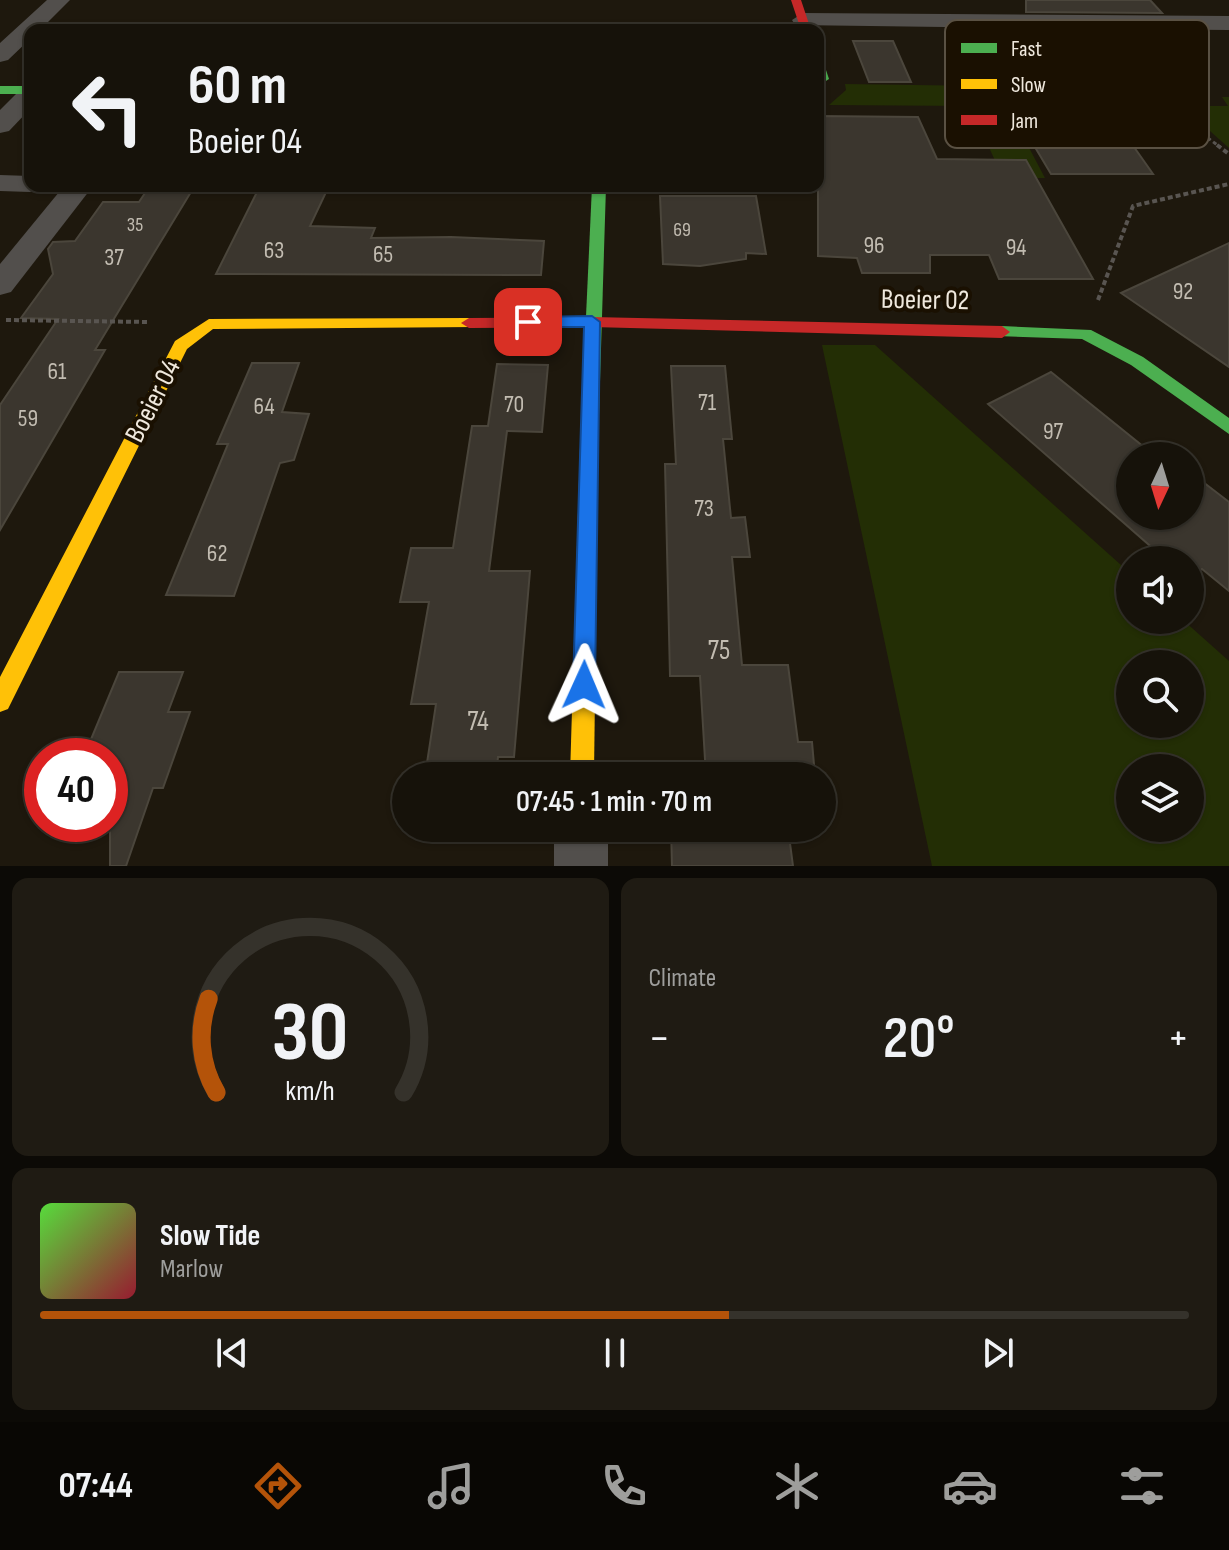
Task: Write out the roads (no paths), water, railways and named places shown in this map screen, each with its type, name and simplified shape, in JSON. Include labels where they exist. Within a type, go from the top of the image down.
[{"type":"street","points":[[33,24],[59,0]]},
{"type":"street","points":[[802,17],[1016,20]]},
{"type":"street","points":[[1209,23],[1229,23]]},
{"type":"street","points":[[0,55],[24,33]]},
{"type":"street","points":[[0,90],[24,92]]},
{"type":"street","points":[[0,125],[24,99]]},
{"type":"street","points":[[0,183],[24,184]]},
{"type":"street","points":[[0,285],[74,192]]},
{"type":"street","points":[[582,762],[592,322],[599,192]]},
{"type":"street","name":"Boeier 04","points":[[0,701],[181,345],[209,324],[592,322]]},
{"type":"street","name":"Boeier 02","points":[[592,322],[1085,334],[1137,361],[1229,427]]},
{"type":"street","points":[[581,842],[581,866]]}]
